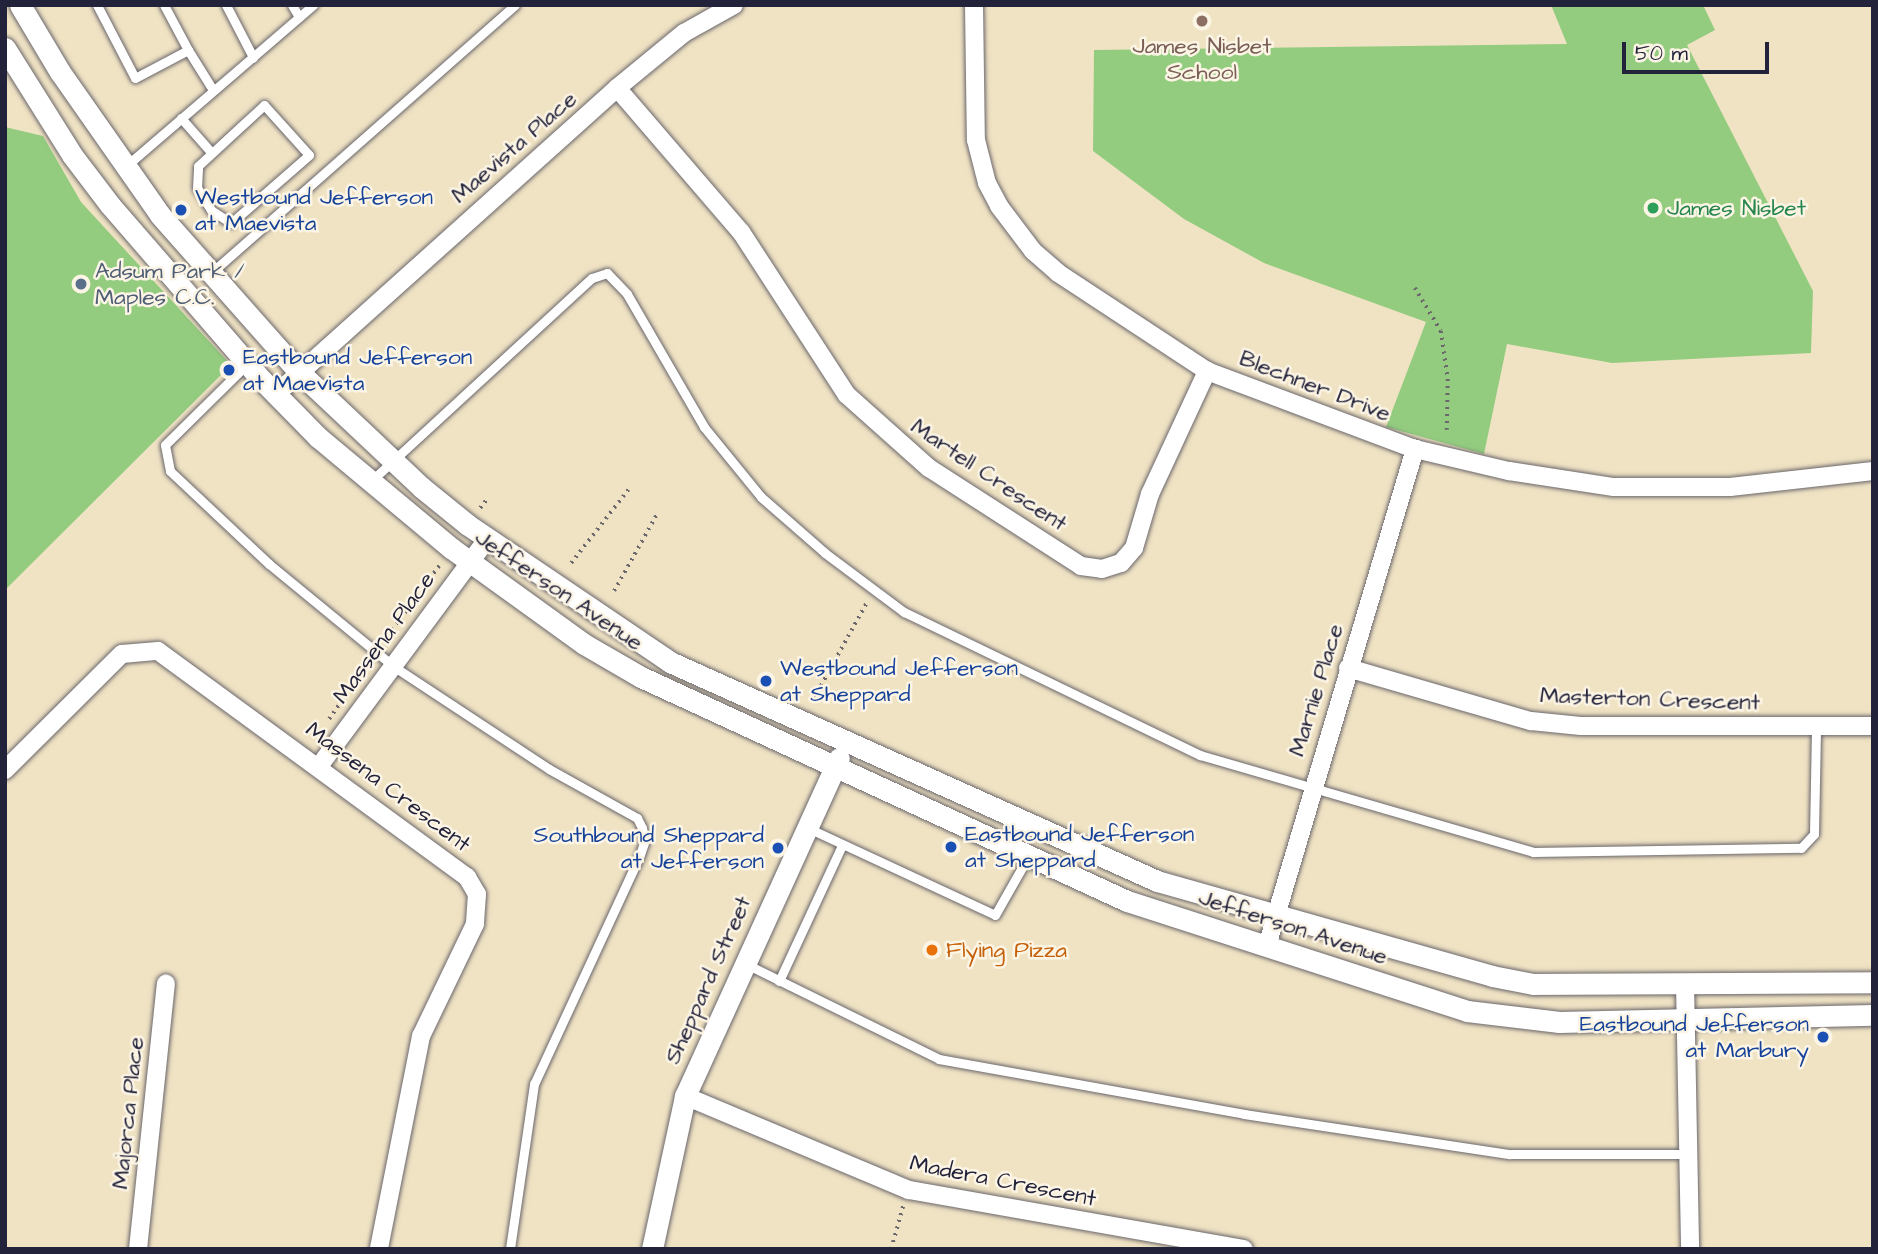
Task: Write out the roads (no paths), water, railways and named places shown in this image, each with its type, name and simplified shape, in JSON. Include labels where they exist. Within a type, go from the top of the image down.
[{"type":"street","name":"Jefferson Avenue","points":[[20,5],[125,167],[210,274],[298,371],[393,460],[487,539],[670,662],[1157,881],[1533,984],[1873,982]]},
{"type":"street","name":"Maevista Place","points":[[275,395],[298,371],[617,88],[684,33],[734,5]]},
{"type":"street","name":"Blechner Drive","points":[[974,5],[976,139],[987,183],[999,206],[1033,251],[1058,273],[1208,371],[1415,449],[1509,471],[1667,490],[1788,483],[1873,471]]},
{"type":"street","name":"Jefferson Avenue","points":[[8,59],[110,205],[275,395],[370,482],[470,562],[584,644],[641,677],[833,769],[1127,901],[1467,1011],[1559,1022],[1688,1017],[1873,1015]]},
{"type":"street","name":"Martell Crescent","points":[[617,88],[741,232],[847,395],[929,468],[1081,566],[1102,569],[1121,563],[1134,548],[1150,494],[1208,371]]},
{"type":"street","points":[[110,205],[115,183],[125,167]]},
{"type":"street","name":"Marnie Place","points":[[1267,946],[1274,913],[1415,449]]},
{"type":"street","name":"Massena Place","points":[[320,765],[487,539]]},
{"type":"street","name":"Massena Crescent","points":[[5,770],[122,654],[138,650],[158,651],[320,765],[467,877],[477,894],[475,923],[468,945],[421,1036],[379,1249]]},
{"type":"street","name":"Masterton Crescent","points":[[1348,668],[1531,720],[1581,726],[1873,726]]},
{"type":"street","name":"Sheppard Street","points":[[652,1249],[685,1096],[742,962],[846,743]]},
{"type":"street","name":"Majorca Place","points":[[138,1249],[166,983]]},
{"type":"street","points":[[1685,983],[1688,1017],[1690,1249]]},
{"type":"street","name":"Madera Crescent","points":[[685,1096],[909,1190],[1244,1249]]},
{"type":"lane","points":[[97,5],[135,78],[188,51]]},
{"type":"lane","points":[[164,5],[188,51],[213,90]]},
{"type":"lane","points":[[226,5],[253,57]]},
{"type":"lane","points":[[292,5],[299,18]]},
{"type":"lane","points":[[125,167],[313,5]]},
{"type":"lane","points":[[210,274],[514,5]]},
{"type":"lane","points":[[264,105],[309,155],[231,223],[211,210],[197,188],[198,166],[210,151],[264,105]]},
{"type":"lane","points":[[181,118],[210,151]]},
{"type":"lane","points":[[370,482],[592,278],[607,273],[627,294],[704,427],[761,496],[874,590],[904,612],[1200,755],[1533,852],[1801,848],[1814,834],[1816,727]]},
{"type":"lane","points":[[247,364],[165,445],[170,471],[269,564],[393,666],[538,762],[637,818],[645,840],[534,1084],[510,1249]]},
{"type":"lane","points":[[806,827],[995,915],[1028,857]]},
{"type":"lane","points":[[779,981],[842,845]]},
{"type":"lane","points":[[742,962],[939,1059],[1244,1114],[1510,1154],[1688,1154]]},
{"type":"place","name":"James Nisbet School","points":[[1202,21]]},
{"type":"place","name":"James Nisbet","points":[[1653,208]]},
{"type":"place","name":"Westbound Jefferson at Maevista","points":[[181,210]]},
{"type":"place","name":"Adsum Park / Maples C.C.","points":[[81,284]]},
{"type":"place","name":"Eastbound Jefferson at Maevista","points":[[229,370]]},
{"type":"place","name":"Westbound Jefferson at Sheppard","points":[[766,681]]},
{"type":"place","name":"Eastbound Jefferson at Sheppard","points":[[951,847]]},
{"type":"place","name":"Southbound Sheppard at Jefferson","points":[[778,848]]},
{"type":"place","name":"Flying Pizza","points":[[932,950]]},
{"type":"place","name":"Eastbound Jefferson at Marbury","points":[[1823,1037]]}]
